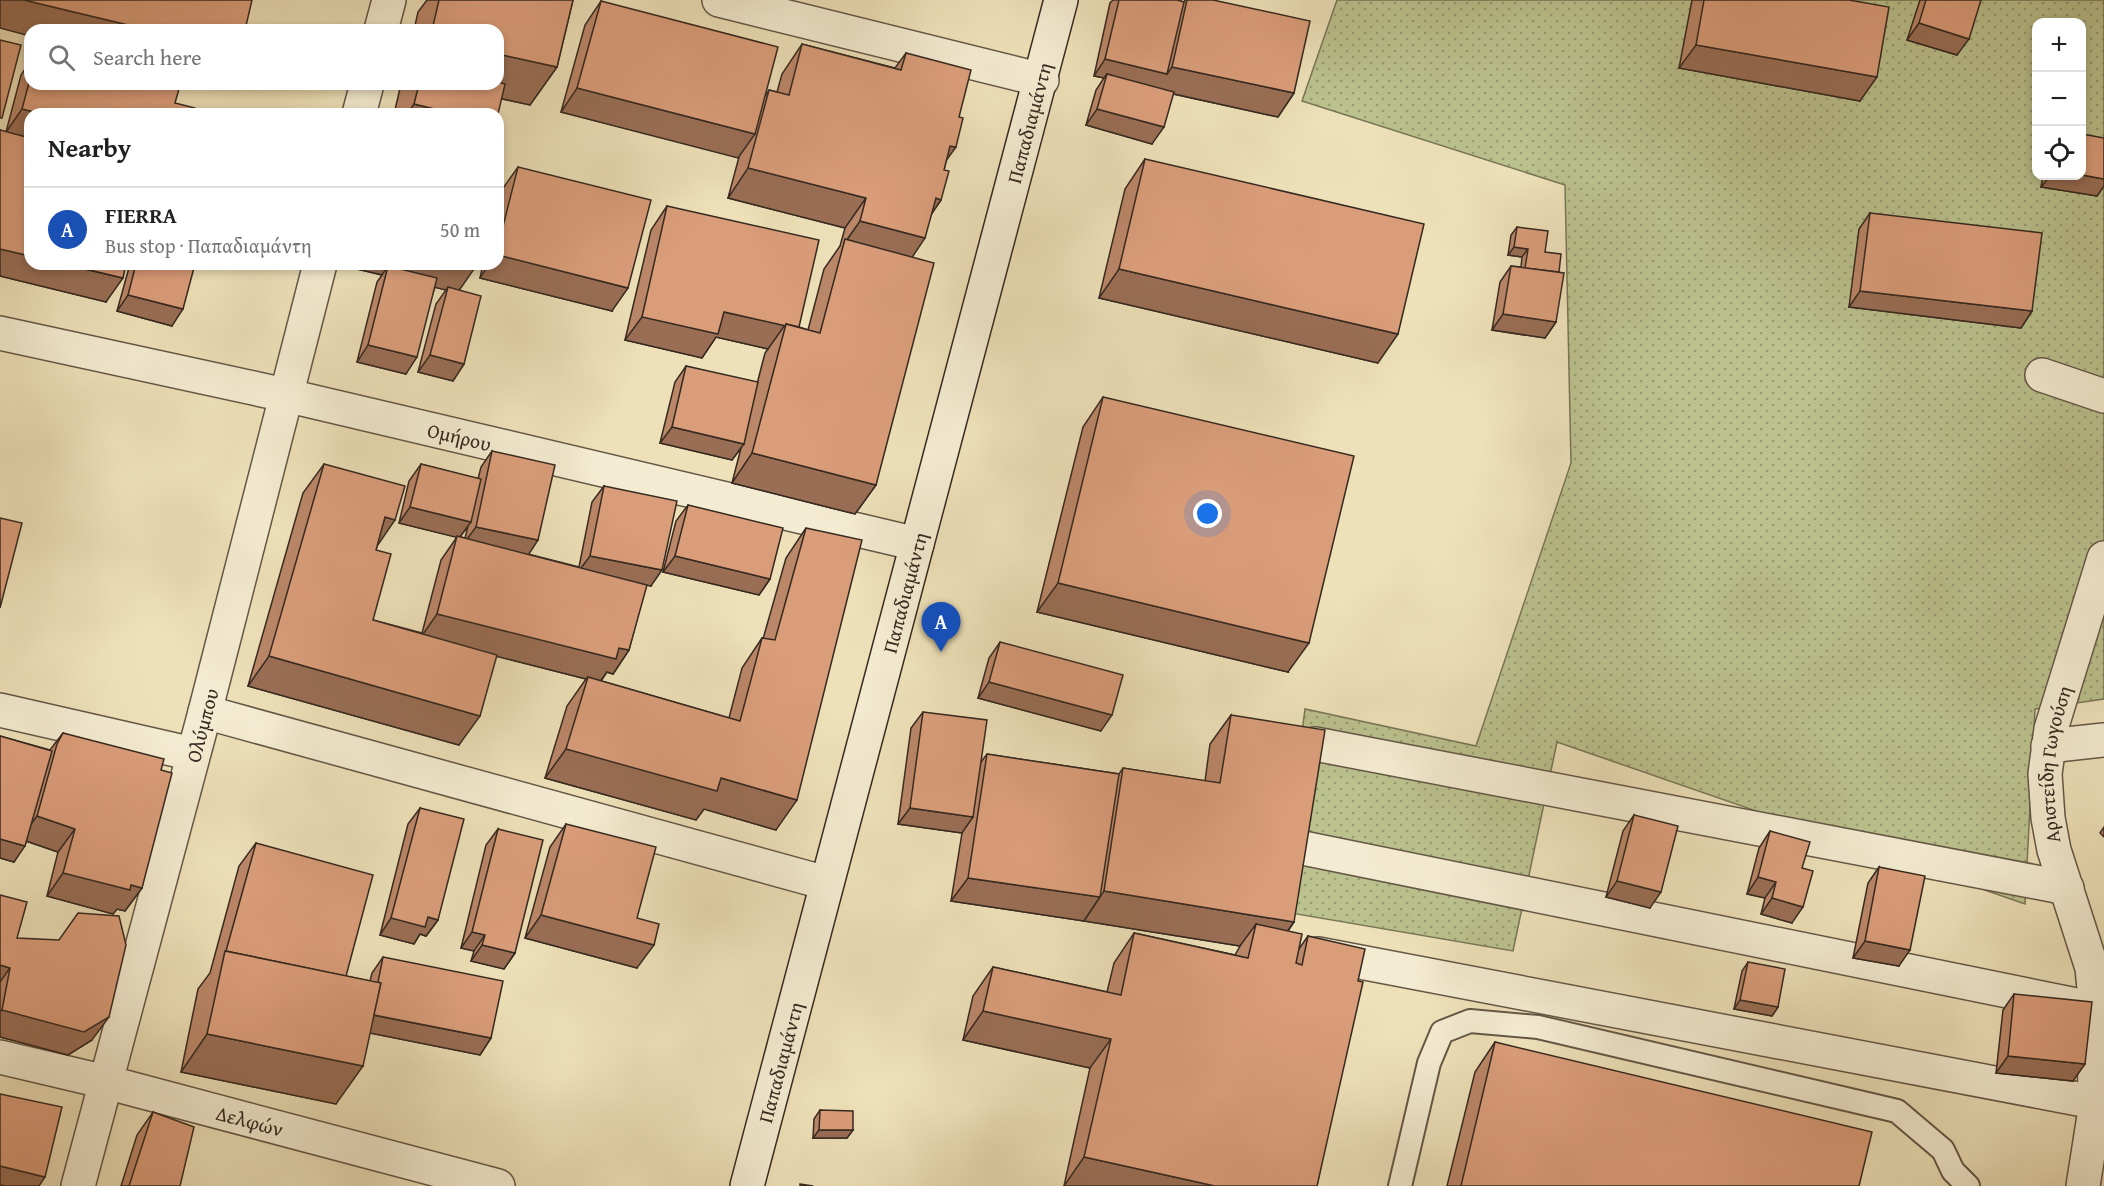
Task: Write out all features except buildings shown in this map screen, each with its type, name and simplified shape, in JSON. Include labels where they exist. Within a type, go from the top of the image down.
[{"type":"street","points":[[383,24],[389,0]]},
{"type":"street","points":[[719,0],[1042,80]]},
{"type":"street","name":"Παπαδιαμάντη","points":[[747,1186],[1042,80],[1061,0]]},
{"type":"street","points":[[361,108],[365,90]]},
{"type":"street","name":"Ολύμπου","points":[[78,1186],[205,712],[318,270]]},
{"type":"street","name":"Ομήρου","points":[[0,333],[285,395],[917,544]]},
{"type":"street","points":[[2042,375],[2104,396]]},
{"type":"street","name":"Αριστείδη Γωγούση","points":[[2083,1186],[2094,1116],[2096,1009],[2092,968],[2054,850],[2048,818],[2045,774],[2048,746],[2104,558]]},
{"type":"street","points":[[0,710],[193,754]]},
{"type":"street","points":[[205,712],[826,883]]},
{"type":"street","points":[[2048,746],[2104,741]]},
{"type":"street","points":[[1315,744],[2067,888]]},
{"type":"street","points":[[1298,847],[2096,1009]]},
{"type":"street","points":[[1292,949],[2094,1102]]},
{"type":"street","name":"Δελφών","points":[[0,1057],[498,1186]]},
{"type":"lane","points":[[1400,1186],[1429,1063],[1442,1032],[1470,1021],[1538,1028],[1897,1111],[1943,1150],[1953,1171],[1968,1186]]},
{"type":"green space","points":[[1337,0],[2104,0],[2104,699],[2035,709],[2025,904],[1557,742],[1513,951],[1279,911],[1305,709],[1476,746],[1571,463],[1565,185],[1302,101]]},
{"type":"place","name":"FIERRA","points":[[941,652]]}]
